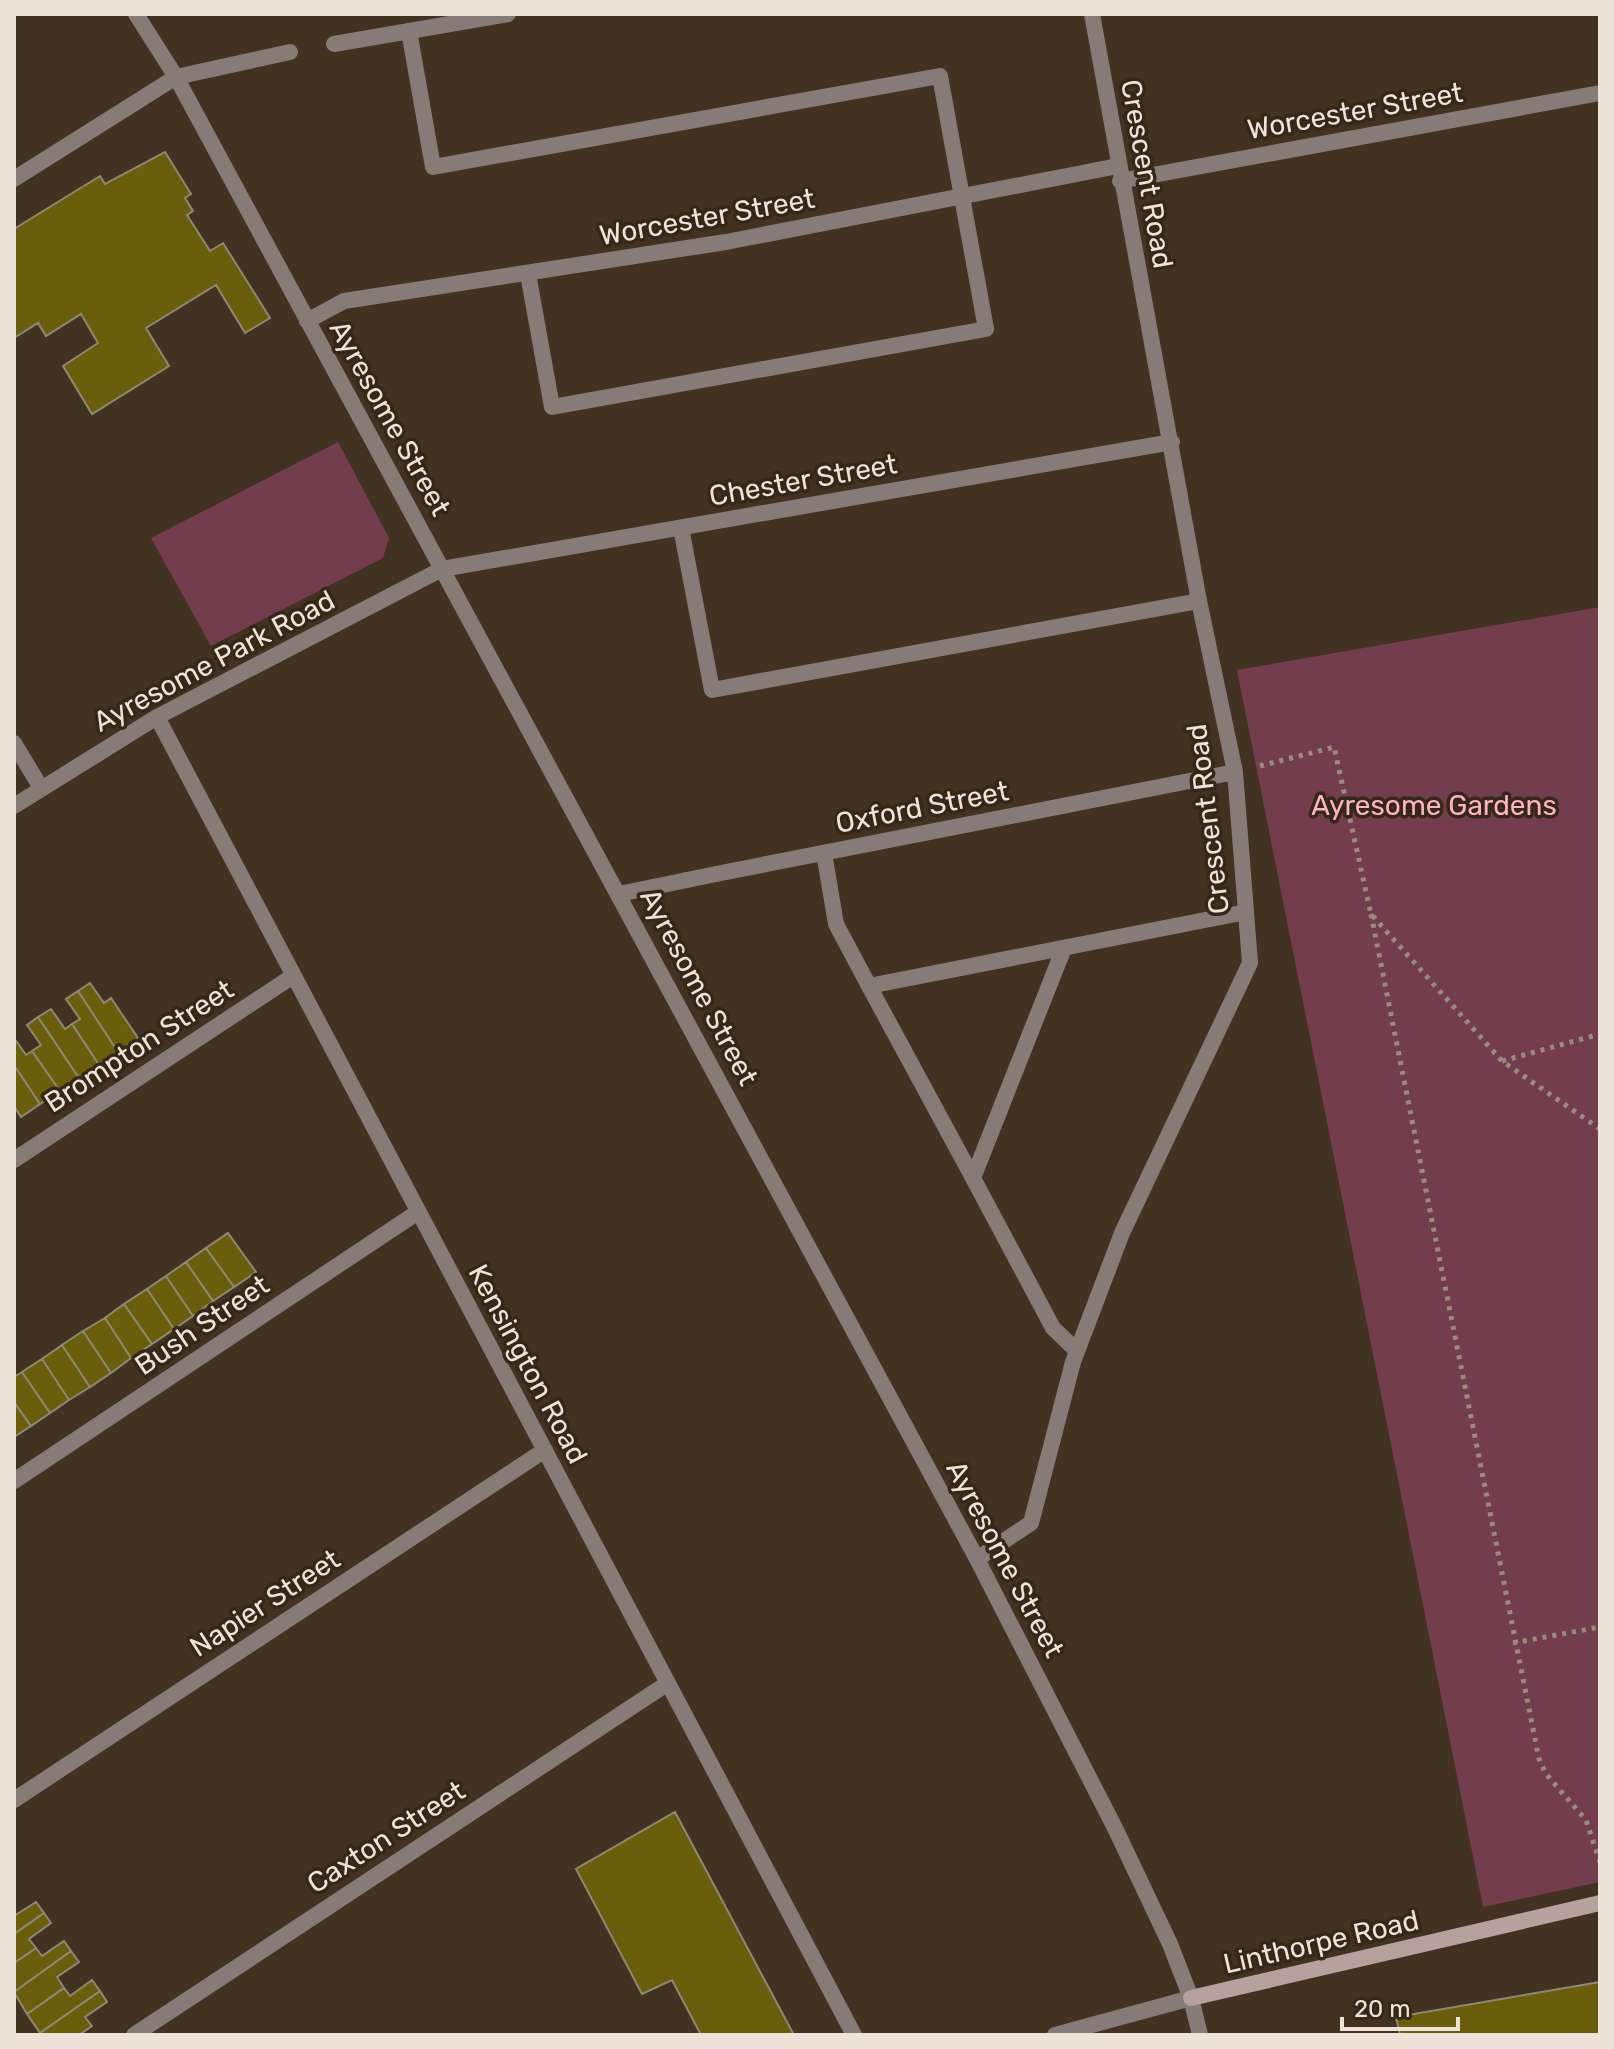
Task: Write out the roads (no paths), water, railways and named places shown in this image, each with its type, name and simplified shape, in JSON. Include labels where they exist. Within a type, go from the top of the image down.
[{"type":"main road","name":"Linthorpe Road","points":[[1191,1998],[1600,1903]]},
{"type":"street","name":"Ayresome Street","points":[[136,14],[176,77],[977,1559],[1115,1828],[1170,1944],[1191,1998],[1200,2035]]},
{"type":"street","points":[[334,44],[508,14]]},
{"type":"street","name":"Crescent Road","points":[[977,1559],[1031,1523],[1077,1351],[1122,1233],[1250,963],[1235,772],[1199,601],[1092,14]]},
{"type":"street","points":[[409,31],[433,167],[940,76],[986,329],[552,407],[528,274]]},
{"type":"street","points":[[14,179],[176,77],[290,52]]},
{"type":"street","name":"Worcester Street","points":[[307,321],[344,301],[726,242],[962,197],[1119,174],[1600,93]]},
{"type":"street","name":"Chester Street","points":[[442,569],[1172,442]]},
{"type":"street","points":[[681,528],[712,690],[1199,601]]},
{"type":"street","name":"Ayresome Park Road","points":[[14,806],[157,717],[442,569]]},
{"type":"street","name":"Kensington Road","points":[[157,717],[854,2035]]},
{"type":"street","points":[[14,743],[41,788]]},
{"type":"street","name":"Oxford Street","points":[[619,894],[1235,772]]},
{"type":"street","points":[[824,853],[836,924],[1053,1328],[1077,1351]]},
{"type":"street","points":[[869,986],[1246,912]]},
{"type":"street","points":[[973,1178],[1064,948]]},
{"type":"street","name":"Brompton Street","points":[[14,1160],[293,976]]},
{"type":"street","name":"Bush Street","points":[[14,1481],[418,1212]]},
{"type":"street","name":"Napier Street","points":[[14,1800],[545,1450]]},
{"type":"street","name":"Caxton Street","points":[[134,2035],[668,1683]]},
{"type":"street","name":"Linthorpe Road","points":[[1055,2035],[1191,1998]]},
{"type":"park label","name":"Ayresome Gardens","points":[[1434,805]]}]
